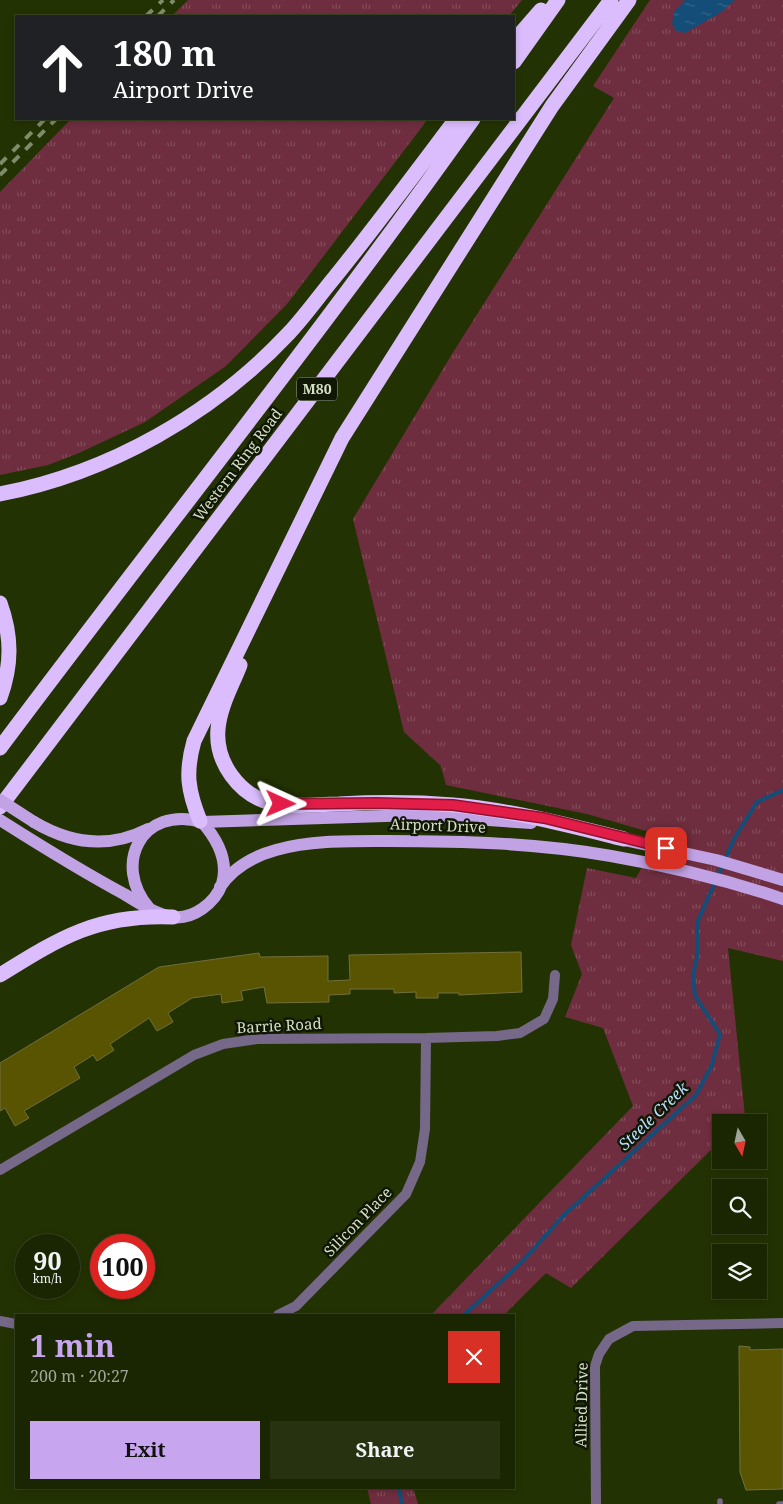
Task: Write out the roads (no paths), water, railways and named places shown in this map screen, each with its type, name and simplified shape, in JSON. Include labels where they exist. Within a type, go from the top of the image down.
[{"type":"highway","points":[[515,40],[549,0]]},
{"type":"highway","points":[[515,61],[558,0]]},
{"type":"highway","name":"Western Ring Road","points":[[0,807],[611,0]]},
{"type":"highway","points":[[201,821],[190,796],[188,783],[190,756],[194,742],[342,438],[552,106],[628,0]]},
{"type":"highway","points":[[0,494],[70,476],[132,449],[205,405],[260,362],[290,333],[369,235],[455,120]]},
{"type":"highway","name":"Western Ring Road","points":[[0,748],[306,346],[472,120]]},
{"type":"highway","points":[[281,564],[222,707],[219,720],[218,741],[220,750],[225,764],[240,786],[260,799],[281,804],[377,803],[453,805],[544,818],[624,839]]},
{"type":"highway","points":[[0,603],[8,630],[10,656],[0,698]]},
{"type":"highway","points":[[0,975],[49,945],[83,929],[131,918],[173,917]]},
{"type":"main road","points":[[0,800],[60,836],[94,842],[117,840],[166,821],[201,821],[214,837],[224,862],[220,887],[212,900],[204,908],[194,913],[173,917],[149,908],[76,869],[0,820]]},
{"type":"main road","name":"Airport Drive","points":[[201,821],[424,815],[539,824],[648,844],[716,860],[783,880]]},
{"type":"main road","points":[[149,908],[138,891],[134,866],[140,840],[150,828]]},
{"type":"main road","name":"Airport Drive","points":[[220,887],[236,869],[261,855],[289,846],[363,841],[469,842],[579,851],[642,862],[695,873],[778,897]]},
{"type":"street","name":"Barrie Road","points":[[0,1170],[194,1055],[223,1044],[256,1039],[426,1038],[497,1036],[520,1033],[544,1019],[553,999],[555,976]]},
{"type":"street","name":"Silicon Place","points":[[280,1314],[296,1306],[406,1194],[420,1162],[425,1129],[426,1038]]},
{"type":"street","points":[[0,1321],[15,1324]]},
{"type":"street","name":"Allied Drive","points":[[596,1504],[596,1366],[599,1354],[609,1339],[616,1333],[633,1326],[783,1323]]},
{"type":"water","points":[[685,0],[735,0],[720,13],[685,33],[676,31],[672,23],[674,12]]},
{"type":"waterway","name":"Steele Creek","points":[[465,1314],[522,1262],[563,1216],[696,1095],[712,1065],[720,1034],[695,996],[693,975],[697,957],[697,923],[734,839],[757,802],[783,790]]},
{"type":"waterway","name":"Steele Creek","points":[[399,1489],[402,1504]]},
{"type":"railway","points":[[147,15],[163,0]]},
{"type":"railway","points":[[159,15],[174,0]]},
{"type":"railway","points":[[0,164],[44,120]]},
{"type":"railway","points":[[0,175],[55,120]]}]
